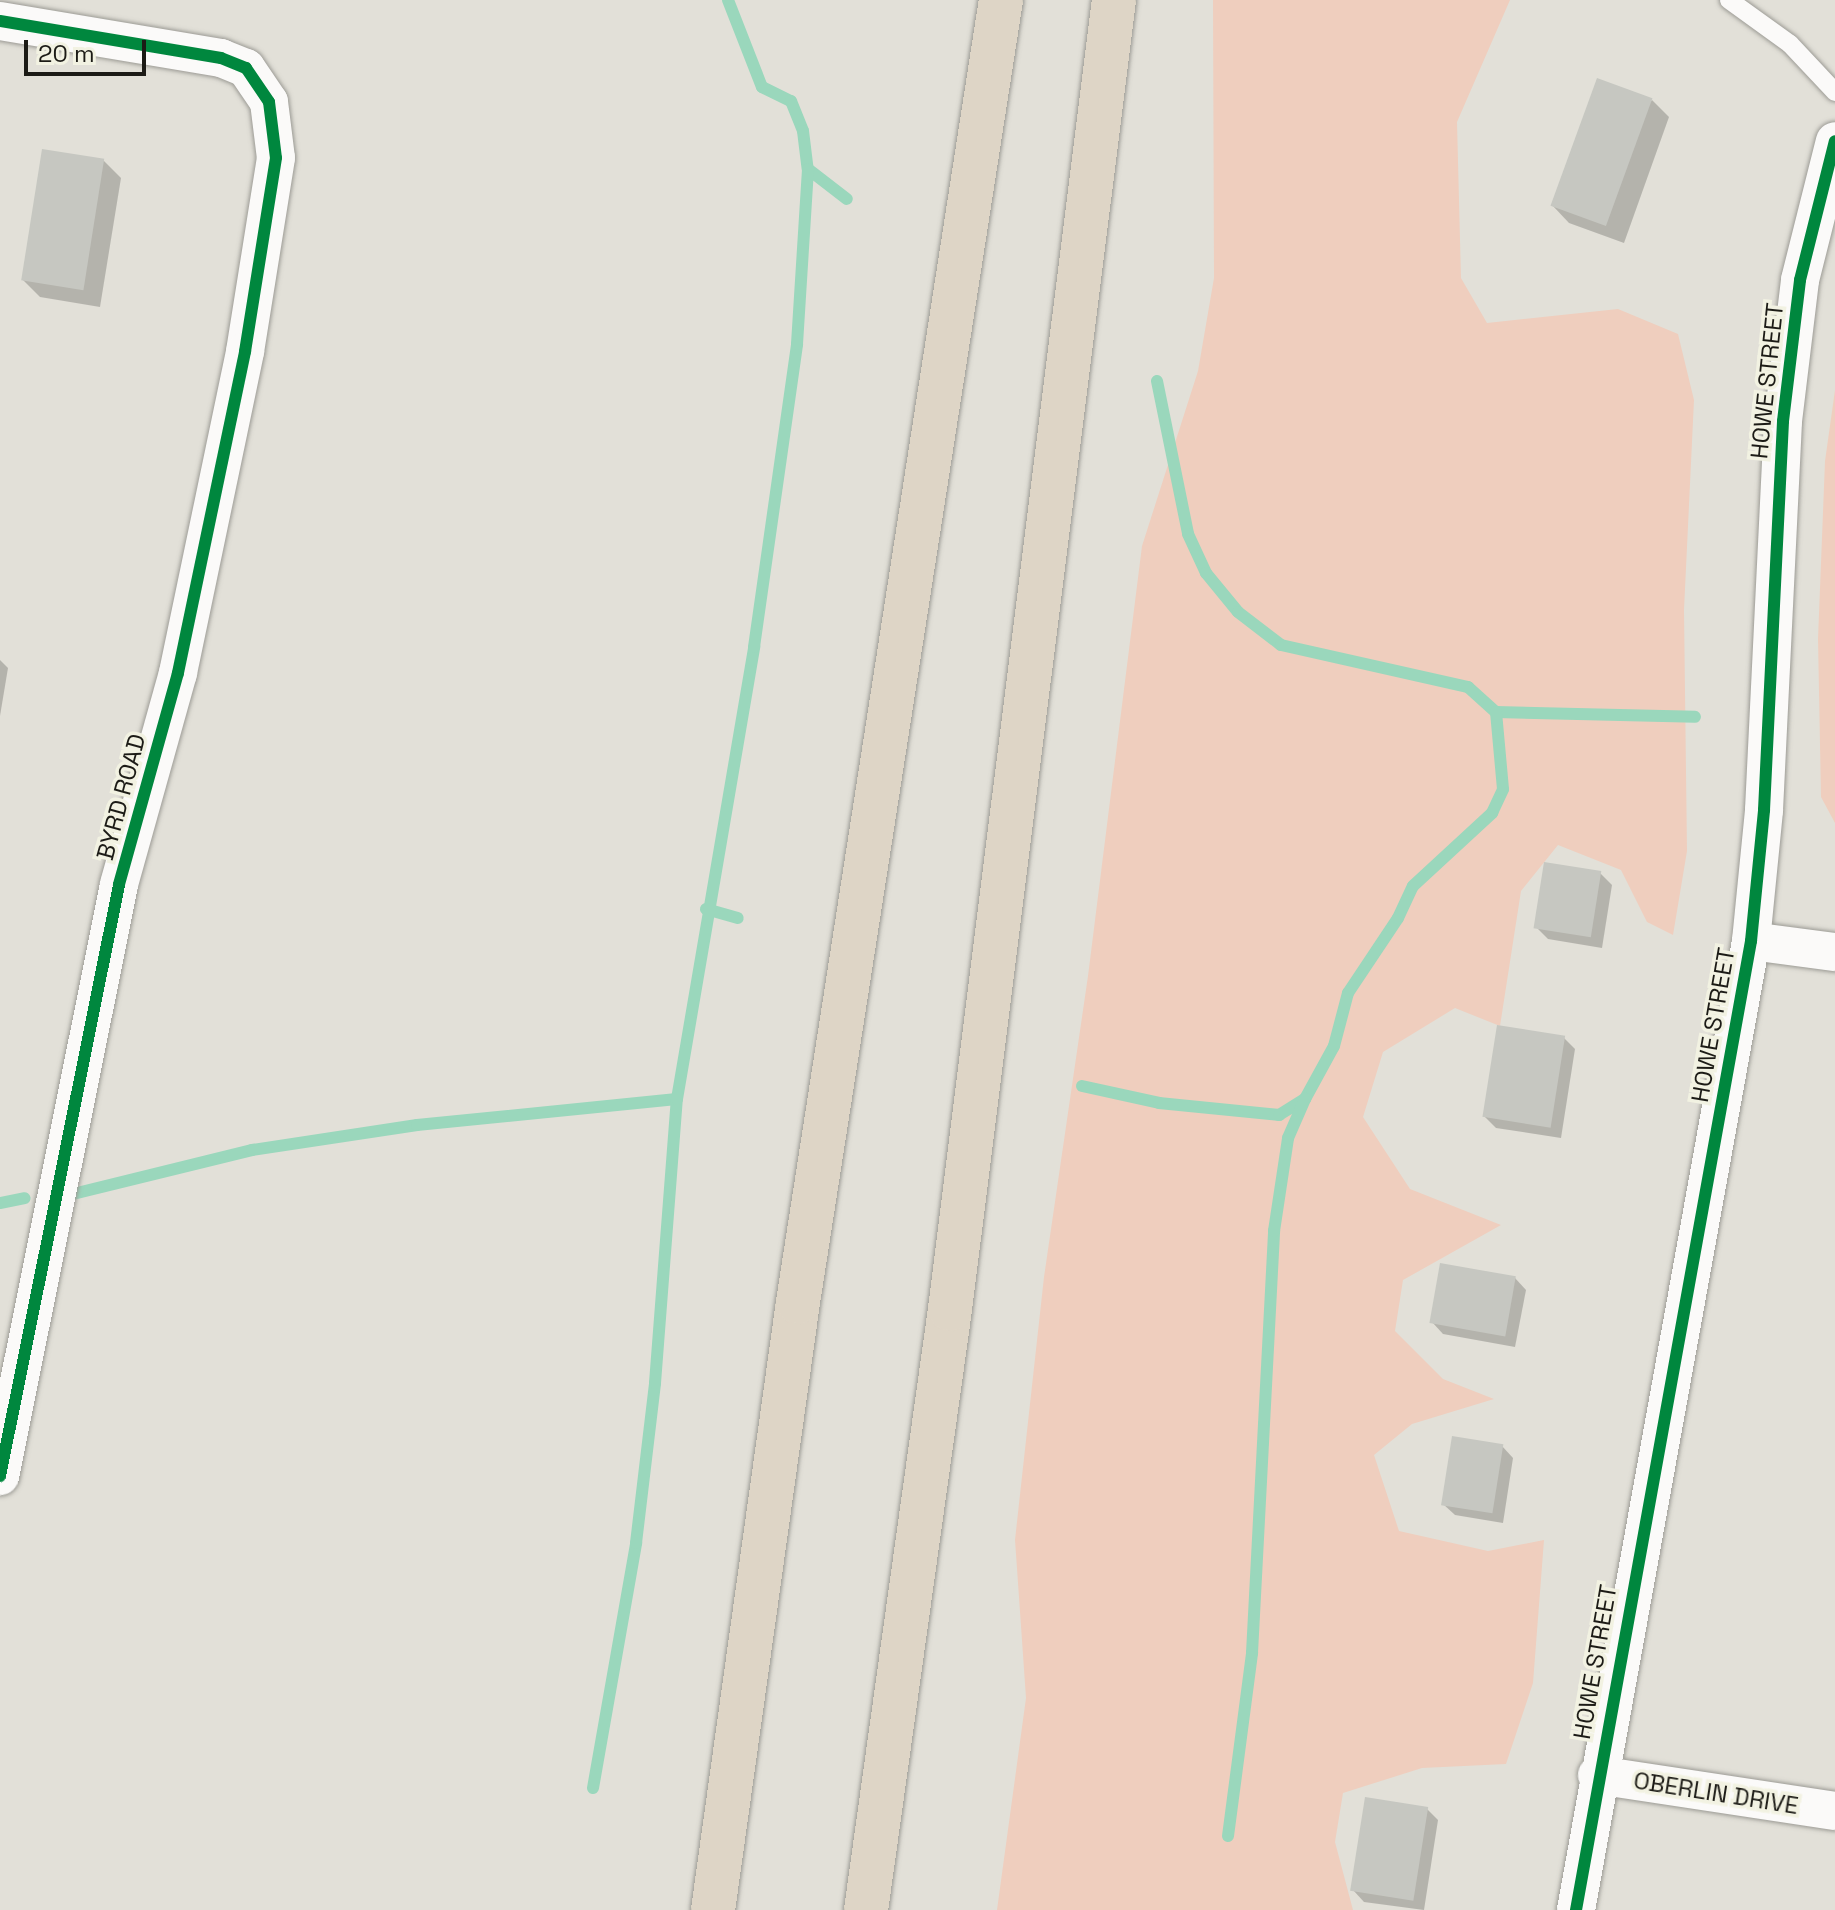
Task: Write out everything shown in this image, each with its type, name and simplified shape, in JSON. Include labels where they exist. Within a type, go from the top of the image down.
[{"type":"highway","points":[[713,1910],[798,1302],[1001,0]]},
{"type":"highway","points":[[866,1910],[950,1309],[1114,0]]},
{"type":"street","name":"BYRD ROAD","points":[[0,21],[221,58],[246,68],[259,81],[274,129],[276,158],[245,352],[178,673],[119,885],[0,1476]]},
{"type":"street","name":"HOWE STREET","points":[[1576,1910],[1597,1775],[1751,941],[1764,810],[1783,421],[1800,280],[1835,141]]},
{"type":"street","points":[[1751,941],[1835,952]]},
{"type":"street","name":"OBERLIN DRIVE","points":[[1597,1775],[1835,1811]]},
{"type":"lane","points":[[1729,0],[1790,44],[1835,92]]},
{"type":"shaded area","points":[[1213,0],[1510,0],[1457,122],[1461,278],[1487,323],[1618,309],[1678,334],[1694,400],[1684,610],[1687,851],[1673,935],[1647,922],[1621,870],[1558,845],[1521,891],[1500,1026],[1455,1008],[1383,1052],[1363,1117],[1410,1189],[1501,1225],[1403,1280],[1395,1331],[1443,1379],[1494,1399],[1412,1424],[1374,1455],[1399,1531],[1488,1551],[1544,1540],[1533,1683],[1506,1764],[1422,1768],[1343,1793],[1335,1842],[1353,1910],[997,1910],[1026,1698],[1015,1540],[1044,1277],[1088,976],[1142,546],[1198,371],[1214,278]]},
{"type":"shaded area","points":[[1835,390],[1835,823],[1821,797],[1818,639],[1825,461]]},
{"type":"building","points":[[1597,78],[1652,98],[1606,226],[1550,206]]},
{"type":"building","points":[[42,149],[104,159],[83,290],[21,280]]},
{"type":"building","points":[[1544,862],[1601,871],[1591,937],[1534,928]]},
{"type":"building","points":[[1497,1025],[1565,1036],[1551,1128],[1482,1117]]},
{"type":"building","points":[[1440,1263],[1516,1276],[1505,1336],[1429,1323]]},
{"type":"building","points":[[1452,1436],[1503,1444],[1492,1513],[1441,1505]]},
{"type":"building","points":[[1365,1797],[1428,1807],[1413,1901],[1350,1891]]},
{"type":"waterway","points":[[728,0],[762,87],[791,101],[803,131],[808,169],[847,199]]},
{"type":"waterway","points":[[593,1788],[636,1543],[655,1383],[677,1099],[754,647],[797,344],[808,169]]},
{"type":"waterway","points":[[1157,381],[1188,534],[1206,573],[1238,612],[1281,645],[1468,687],[1496,712],[1695,717]]},
{"type":"waterway","points":[[1082,1086],[1159,1103],[1279,1115],[1305,1099],[1334,1046],[1348,993],[1398,918],[1413,886],[1492,813],[1503,789],[1496,712]]},
{"type":"waterway","points":[[706,909],[738,918]]},
{"type":"waterway","points":[[73,1194],[252,1150],[417,1125],[677,1099]]},
{"type":"waterway","points":[[1228,1836],[1252,1653],[1274,1231],[1288,1138],[1305,1099]]},
{"type":"waterway","points":[[0,1203],[25,1198]]},
{"type":"cycle path","points":[[0,21],[221,58],[246,68],[269,102],[276,158],[245,352],[178,673],[119,885],[0,1476]]},
{"type":"cycle path","points":[[1576,1910],[1751,941],[1764,810],[1783,421],[1800,280],[1835,141]]}]
